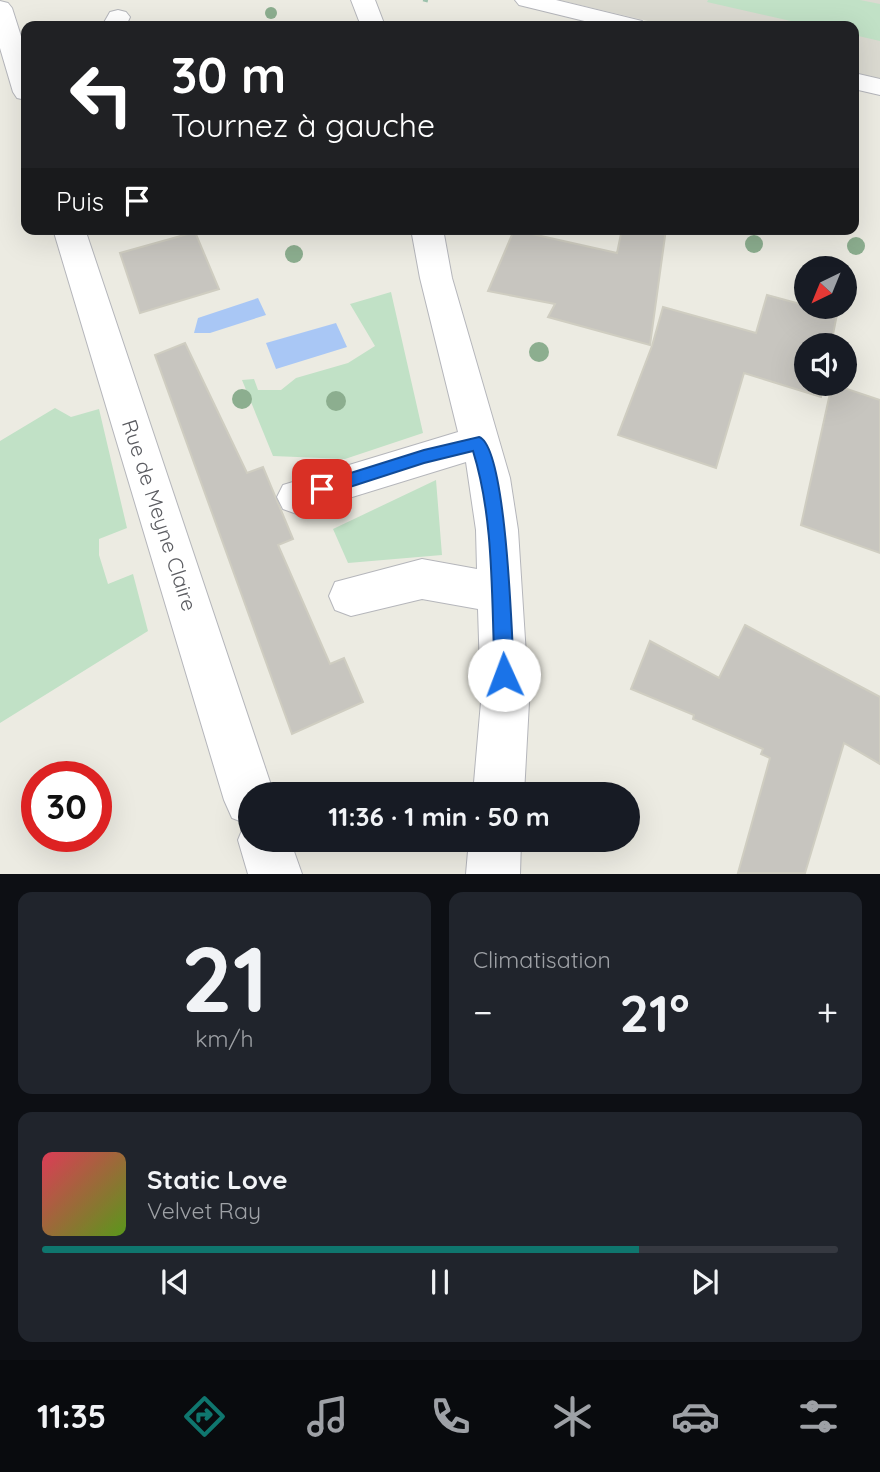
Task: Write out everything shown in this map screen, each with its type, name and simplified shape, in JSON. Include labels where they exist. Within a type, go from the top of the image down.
[{"type":"street","points":[[363,0],[371,21]]},
{"type":"street","points":[[527,0],[613,21]]},
{"type":"street","points":[[0,8],[21,60]]},
{"type":"street","points":[[859,82],[880,88]]},
{"type":"street","name":"Rue de Meyne Claire","points":[[71,235],[244,782]]},
{"type":"street","points":[[428,235],[436,278],[490,478],[501,593],[505,702],[500,782]]},
{"type":"street","points":[[297,497],[424,457],[479,443]]},
{"type":"street","points":[[351,596],[422,579],[501,593]]},
{"type":"street","points":[[268,852],[275,873]]},
{"type":"street","points":[[493,873],[494,852]]},
{"type":"path","points":[[423,0],[430,2]]},
{"type":"shaded area","points":[[559,0],[880,0],[880,81],[859,75],[859,21],[648,21]]},
{"type":"green space","points":[[860,0],[880,4],[880,41],[859,36],[859,21],[791,21],[707,2]]},
{"type":"green space","points":[[391,292],[423,433],[345,459],[273,456],[242,380],[254,379],[258,390],[281,390],[296,378],[348,363],[375,346],[350,304]]},
{"type":"green space","points":[[55,408],[71,417],[99,409],[127,528],[99,539],[99,555],[108,584],[133,574],[148,631],[0,723],[0,441]]},
{"type":"green space","points":[[436,480],[442,555],[348,563],[333,529]]},
{"type":"water","points":[[258,298],[266,315],[210,333],[194,333],[198,318]]},
{"type":"water","points":[[336,323],[347,347],[276,369],[266,343]]},
{"type":"building","points":[[184,235],[196,235],[219,289],[140,313],[120,253]]},
{"type":"building","points":[[512,235],[536,235],[617,253],[621,235],[665,235],[650,345],[548,317],[555,304],[488,291]]},
{"type":"building","points":[[767,295],[794,302],[794,319],[836,319],[833,333],[794,333],[794,389],[744,373],[716,468],[618,435],[652,346],[663,307],[756,333]]},
{"type":"building","points":[[185,343],[247,473],[263,467],[293,539],[278,545],[330,664],[344,658],[363,702],[292,734],[155,355]]},
{"type":"building","points":[[857,392],[880,400],[880,553],[801,525],[829,396],[857,396]]},
{"type":"building","points":[[745,625],[880,697],[880,764],[844,743],[805,873],[738,873],[770,758],[761,754],[763,749],[693,719],[694,715],[631,689],[650,641],[719,678]]},
{"type":"route","points":[[322,489],[479,443],[490,478],[497,530],[504,675]]}]
